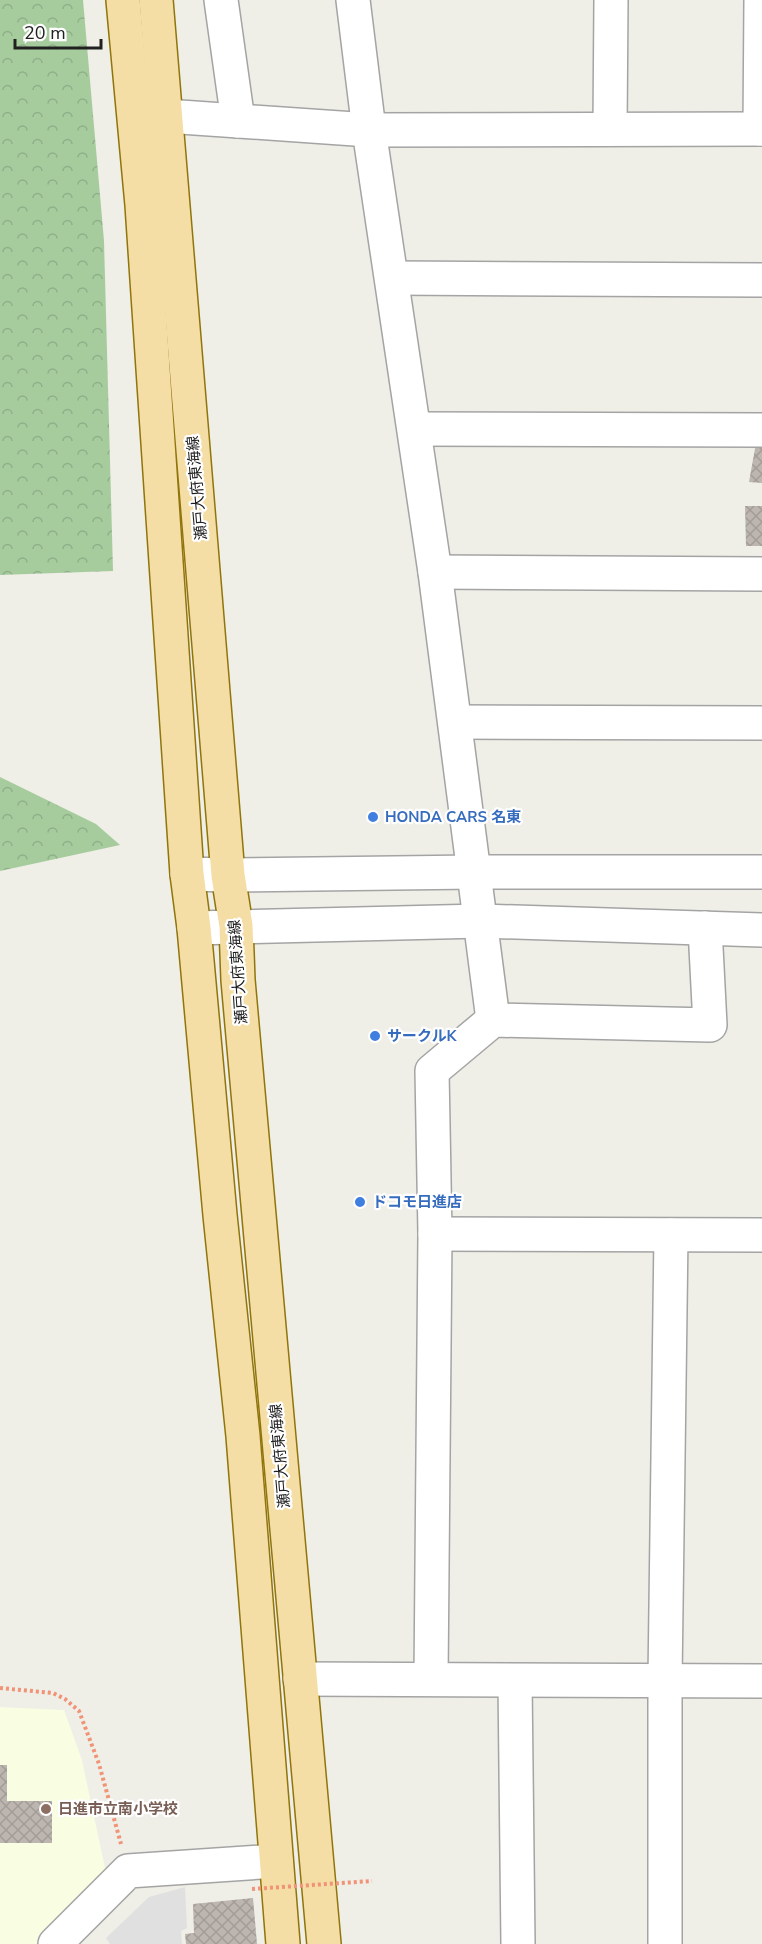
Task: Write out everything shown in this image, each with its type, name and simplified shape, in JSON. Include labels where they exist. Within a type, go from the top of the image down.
[{"type":"main road","points":[[123,0],[142,205],[187,874],[243,1437],[283,1944]]},
{"type":"main road","name":"瀬戸大府東海線","points":[[156,0],[228,875],[236,926],[237,980],[324,1944]]},
{"type":"street","points":[[221,0],[238,121]]},
{"type":"street","points":[[353,0],[369,130],[435,572],[494,1020]]},
{"type":"street","points":[[610,129],[611,0]]},
{"type":"street","points":[[166,116],[369,130],[761,129],[761,0]]},
{"type":"street","points":[[392,278],[762,280]]},
{"type":"street","points":[[415,429],[762,430]]},
{"type":"street","points":[[435,572],[762,574]]},
{"type":"street","points":[[455,722],[762,723]]},
{"type":"street","points":[[187,874],[762,872]]},
{"type":"street","points":[[194,928],[481,921],[762,930]]},
{"type":"street","points":[[431,1679],[435,1234],[432,1071],[494,1020],[710,1025],[705,928]]},
{"type":"street","points":[[435,1234],[762,1235]]},
{"type":"street","points":[[665,1944],[664,1680],[671,1235]]},
{"type":"street","points":[[300,1679],[762,1681]]},
{"type":"street","points":[[515,1681],[518,1944]]},
{"type":"street","points":[[55,1944],[128,1871],[276,1861]]},
{"type":"path","points":[[0,1688],[30,1689],[53,1693],[80,1711],[99,1764],[128,1871]]},
{"type":"path","points":[[252,1889],[372,1881]]},
{"type":"shaded area","name":"日進市立南小学校","points":[[0,1707],[64,1710],[82,1760],[107,1877],[43,1944],[0,1944]]},
{"type":"shaded area","points":[[185,1887],[187,1928],[181,1931],[182,1944],[110,1944],[106,1938],[149,1897]]},
{"type":"green space","points":[[0,0],[83,0],[104,241],[113,571],[0,575]]},
{"type":"green space","points":[[0,777],[96,824],[120,845],[0,871]]},
{"type":"building","points":[[756,443],[762,443],[762,483],[749,482]]},
{"type":"building","points":[[745,506],[762,506],[762,546],[746,546]]},
{"type":"building","points":[[0,1765],[7,1765],[7,1801],[52,1801],[52,1843],[0,1843]]},
{"type":"building","points":[[253,1898],[257,1944],[186,1944],[185,1934],[194,1933],[193,1904]]},
{"type":"place","name":"HONDA CARS 名東","points":[[373,817]]},
{"type":"place","name":"サークルK","points":[[375,1036]]},
{"type":"place","name":"ドコモ日進店","points":[[360,1202]]},
{"type":"place","name":"日進市立南小学校","points":[[46,1809]]}]
